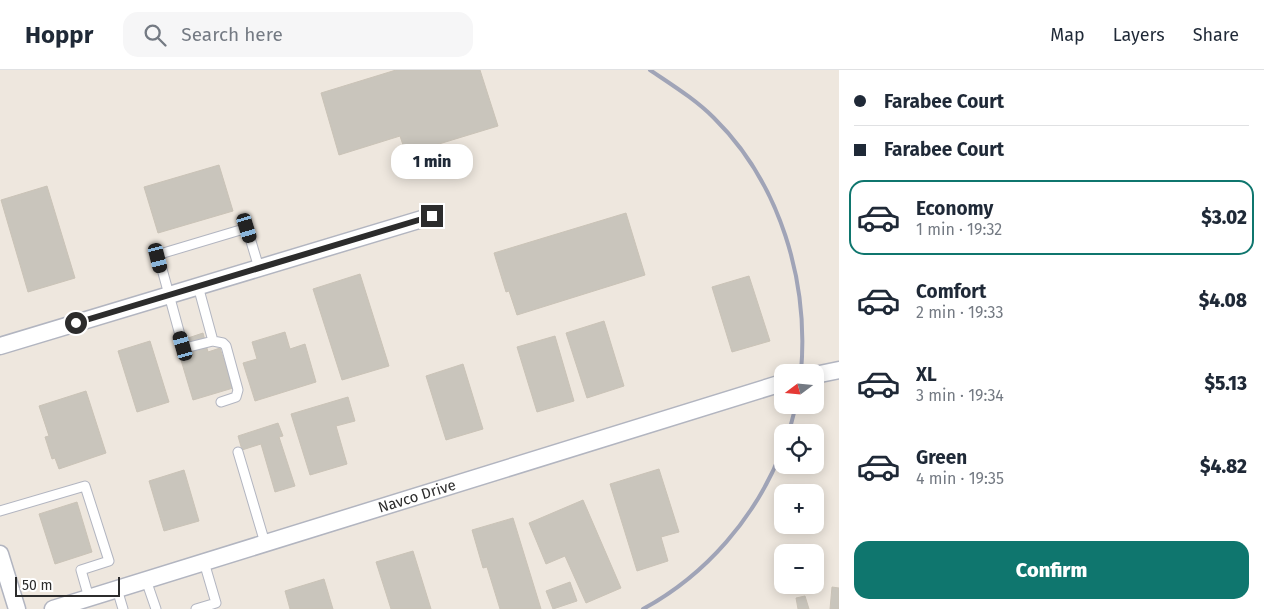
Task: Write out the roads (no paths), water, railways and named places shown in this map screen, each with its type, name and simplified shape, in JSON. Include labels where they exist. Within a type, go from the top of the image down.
[{"type":"street","points":[[1,342],[168,295],[432,216]]},
{"type":"street","points":[[824,373],[839,370]]},
{"type":"street","name":"Navco Drive","points":[[53,609],[774,385]]},
{"type":"street","points":[[1,558],[17,609]]},
{"type":"lane","points":[[221,402],[236,397],[238,390],[226,346],[223,343],[213,341],[190,348],[183,346],[158,258],[160,254],[247,228],[259,268]]},
{"type":"lane","points":[[198,286],[213,341]]},
{"type":"lane","points":[[238,452],[265,543]]},
{"type":"lane","points":[[0,511],[86,486],[109,561],[81,570],[89,598]]},
{"type":"lane","points":[[196,609],[216,603],[204,562]]},
{"type":"lane","points":[[146,580],[156,609]]},
{"type":"lane","points":[[117,589],[123,609]]},
{"type":"railway","points":[[650,70],[691,98],[714,118],[737,144],[757,172],[773,203],[785,235],[800,303],[801,364]]},
{"type":"railway","points":[[791,424],[794,414]]},
{"type":"railway","points":[[643,609],[688,579],[726,542],[758,498],[774,468]]}]
